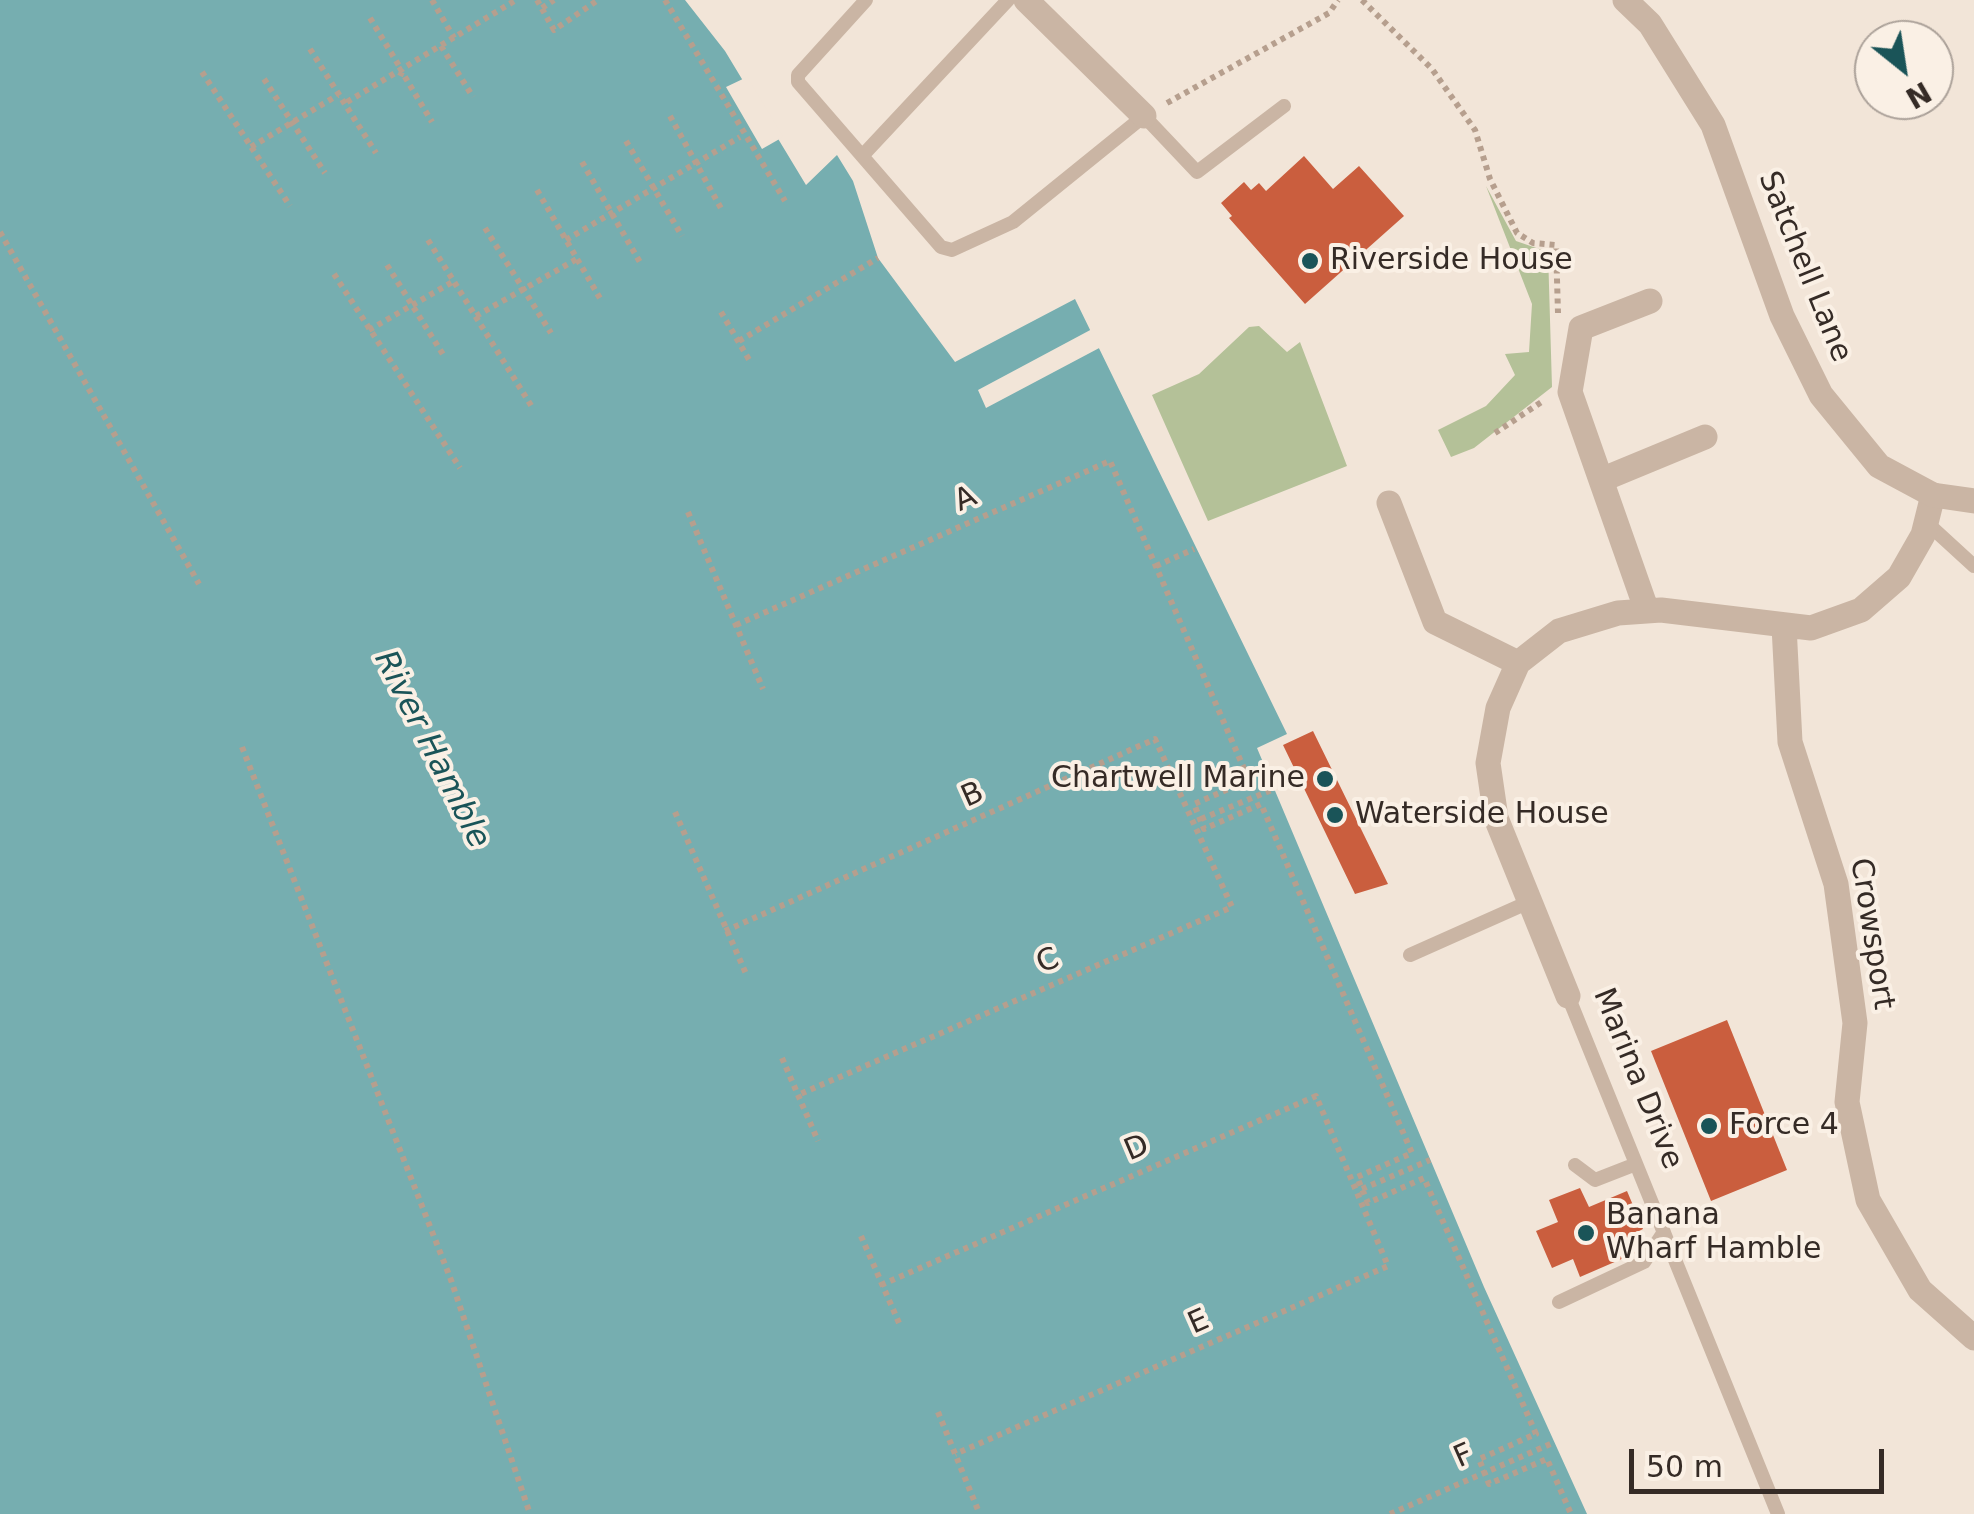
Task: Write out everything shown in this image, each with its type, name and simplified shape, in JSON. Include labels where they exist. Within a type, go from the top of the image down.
[{"type":"street","points":[[1026,0],[1144,116]]},
{"type":"street","name":"Satchell Lane","points":[[1625,0],[1650,24],[1713,124],[1782,316],[1822,394],[1879,466],[1934,495],[1974,501]]},
{"type":"street","points":[[1647,611],[1570,392],[1582,328],[1650,300]]},
{"type":"street","points":[[1601,480],[1704,437]]},
{"type":"street","name":"Marina Drive","points":[[1568,996],[1496,818],[1488,763],[1498,708],[1518,663],[1559,631],[1618,613],[1647,611],[1811,628],[1861,610],[1899,577],[1926,523],[1934,495]]},
{"type":"street","points":[[1389,503],[1434,622],[1518,663]]},
{"type":"street","name":"Crowsport","points":[[1784,626],[1790,742],[1836,884],[1854,1023],[1847,1102],[1868,1200],[1920,1290],[1974,1338]]},
{"type":"lane","points":[[866,0],[798,76],[798,82],[929,233],[952,250],[1013,222],[1144,116],[1198,172],[1284,106]]},
{"type":"lane","points":[[864,154],[1008,0]]},
{"type":"lane","points":[[1926,523],[1974,566]]},
{"type":"lane","points":[[1410,955],[1529,902]]},
{"type":"lane","name":"Marina Drive","points":[[1568,996],[1778,1514]]},
{"type":"lane","points":[[1575,1165],[1595,1180],[1636,1164]]},
{"type":"lane","points":[[1559,1302],[1644,1262],[1664,1232]]},
{"type":"path","points":[[432,0],[454,38]]},
{"type":"path","points":[[347,102],[516,0]]},
{"type":"path","points":[[537,0],[554,30],[598,0]]},
{"type":"path","points":[[542,8],[554,0]]},
{"type":"path","points":[[665,0],[785,201]]},
{"type":"path","points":[[1144,116],[1328,13],[1338,0]]},
{"type":"path","points":[[1362,0],[1432,68],[1474,130],[1490,179],[1517,232],[1533,244],[1556,246],[1558,324]]},
{"type":"path","points":[[370,18],[432,122]]},
{"type":"path","points":[[441,46],[474,97]]},
{"type":"path","points":[[310,49],[376,153]]},
{"type":"path","points":[[202,72],[290,206]]},
{"type":"path","points":[[264,80],[325,172]]},
{"type":"path","points":[[251,148],[338,95]]},
{"type":"path","points":[[670,116],[723,212]]},
{"type":"path","points":[[566,240],[740,137]]},
{"type":"path","points":[[626,142],[682,236]]},
{"type":"path","points":[[582,162],[640,264]]},
{"type":"path","points":[[536,190],[601,300]]},
{"type":"path","points":[[485,228],[551,333]]},
{"type":"path","points":[[0,232],[200,584]]},
{"type":"path","points":[[428,240],[532,407]]},
{"type":"path","points":[[739,341],[878,258]]},
{"type":"path","points":[[476,316],[577,259]]},
{"type":"path","points":[[387,265],[444,356]]},
{"type":"path","points":[[334,274],[460,468]]},
{"type":"path","points":[[370,330],[454,281]]},
{"type":"path","points":[[722,312],[751,362]]},
{"type":"path","points":[[1495,433],[1553,398]]},
{"type":"path","name":"A","points":[[736,625],[1110,462],[1156,566]]},
{"type":"path","points":[[688,512],[763,689]]},
{"type":"path","points":[[1194,549],[1156,566],[1249,780],[1194,804],[1197,821],[1204,828],[1261,804],[1412,1152],[1357,1177],[1360,1190],[1368,1203],[1424,1178],[1536,1434],[1478,1459],[1489,1484],[1547,1459],[1571,1514]]},
{"type":"path","name":"B","points":[[725,930],[1155,740],[1197,821]]},
{"type":"path","points":[[242,748],[451,1280],[530,1514]]},
{"type":"path","points":[[1197,821],[1274,789]]},
{"type":"path","points":[[675,812],[747,976]]},
{"type":"path","name":"C","points":[[798,1094],[1232,907],[1197,821]]},
{"type":"path","points":[[782,1058],[818,1141]]},
{"type":"path","name":"D","points":[[881,1284],[1316,1096],[1360,1190]]},
{"type":"path","points":[[1360,1190],[1430,1160]]},
{"type":"path","name":"E","points":[[955,1454],[1388,1266],[1360,1190]]},
{"type":"path","points":[[861,1236],[898,1323]]},
{"type":"path","points":[[938,1412],[978,1510]]},
{"type":"path","name":"F","points":[[1390,1514],[1555,1442]]},
{"type":"green space","points":[[1486,186],[1516,241],[1548,252],[1552,387],[1474,448],[1451,457],[1438,430],[1486,406],[1515,375],[1505,354],[1529,352],[1532,304]]},
{"type":"green space","points":[[1259,326],[1287,352],[1300,342],[1347,466],[1208,521],[1152,395],[1199,374],[1249,327]]},
{"type":"water","name":"River Hamble","points":[[0,0],[685,0],[725,51],[806,185],[837,155],[853,181],[878,258],[955,362],[1075,299],[1287,734],[1257,748],[1484,1287],[1587,1514],[0,1514]]},
{"type":"pier","points":[[747,77],[783,137],[762,149],[726,87]]},
{"type":"pier","points":[[1094,328],[1103,346],[986,408],[978,390]]},
{"type":"building","name":"Riverside House","points":[[1304,156],[1333,189],[1359,166],[1404,216],[1305,304],[1229,218],[1232,216],[1221,203],[1244,182],[1251,190],[1259,183],[1266,191]]},
{"type":"building","name":"Waterside House","points":[[1313,731],[1388,884],[1355,894],[1283,745]]},
{"type":"building","points":[[1727,1020],[1787,1170],[1711,1201],[1651,1051]]},
{"type":"building","name":"Banana Wharf Hamble","points":[[1580,1188],[1589,1207],[1627,1191],[1643,1229],[1633,1234],[1640,1251],[1580,1277],[1573,1259],[1552,1268],[1536,1231],[1558,1222],[1549,1200]]},
{"type":"place","name":"Riverside House","points":[[1310,261]]},
{"type":"place","name":"Chartwell Marine","points":[[1325,779]]},
{"type":"place","name":"Waterside House","points":[[1335,815]]},
{"type":"place","name":"Force 4","points":[[1709,1126]]},
{"type":"place","name":"Banana Wharf Hamble","points":[[1586,1233]]}]
